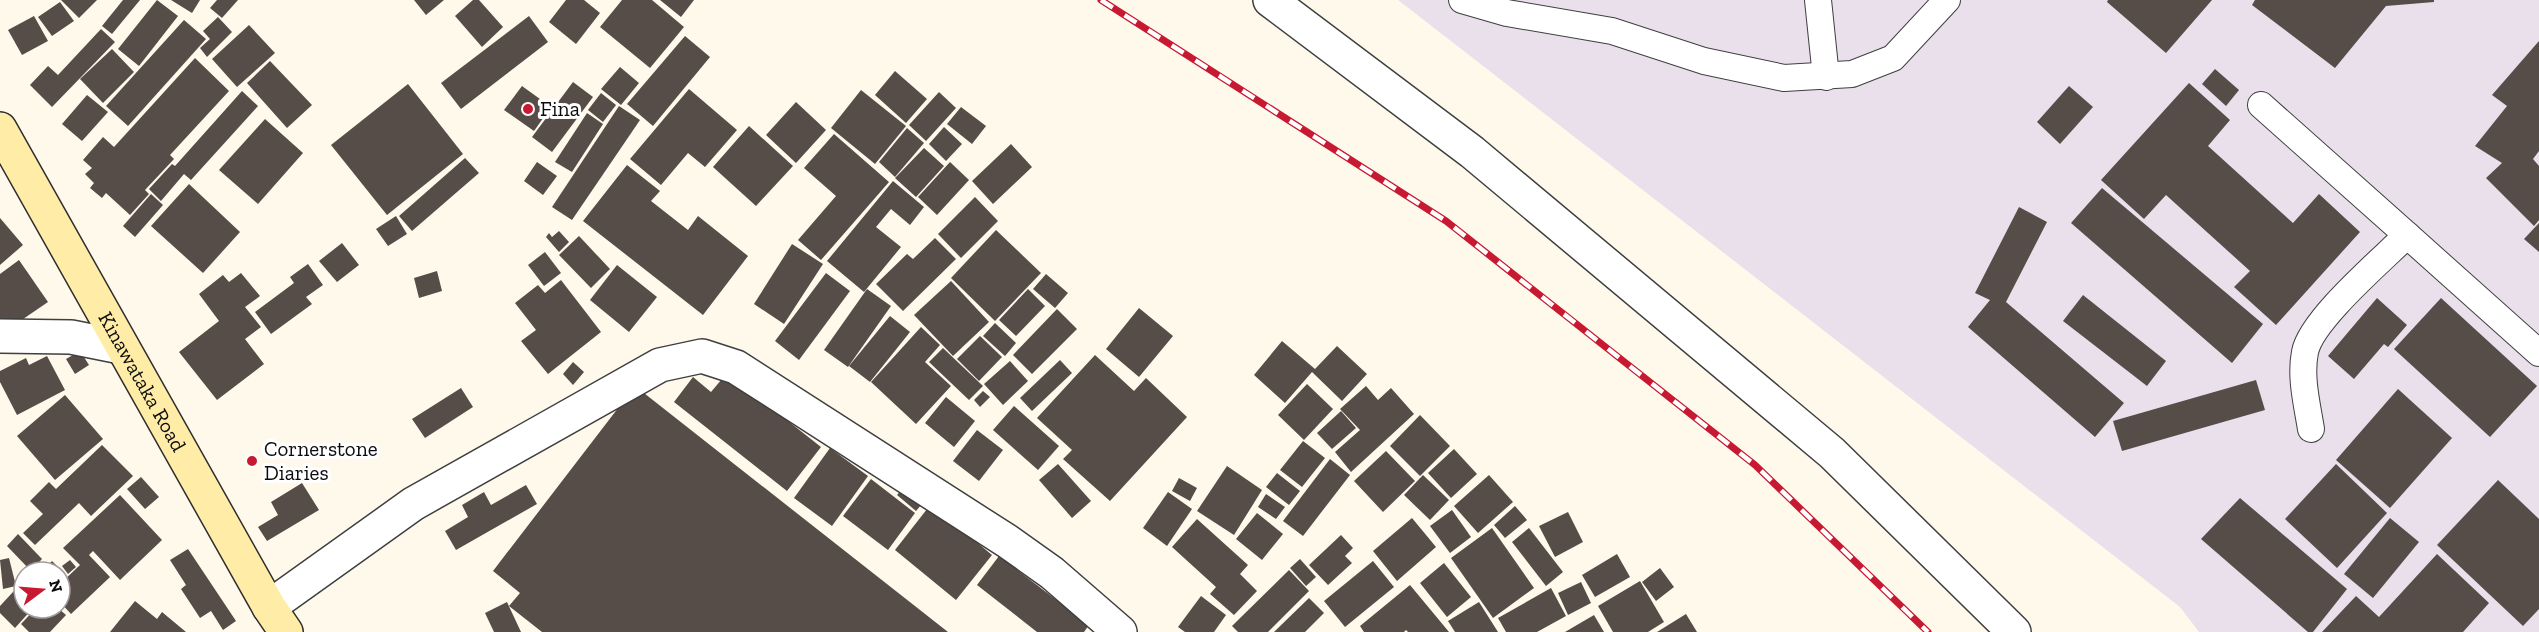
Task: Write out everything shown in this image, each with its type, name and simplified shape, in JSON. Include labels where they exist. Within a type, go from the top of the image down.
[{"type":"street","points":[[1270,0],[1472,152],[1832,453],[2014,632]]},
{"type":"street","name":"Kinawataka Road","points":[[0,129],[277,620]]},
{"type":"street","points":[[0,336],[71,337],[121,347]]},
{"type":"street","points":[[277,620],[413,504],[660,365],[702,356],[736,367],[1007,541],[1052,573],[1120,632]]},
{"type":"lane","points":[[1462,0],[1512,7],[1612,32],[1704,61],[1784,78],[1852,74],[1893,58],[1947,0]]},
{"type":"lane","points":[[1818,0],[1826,77]]},
{"type":"lane","points":[[2261,105],[2539,353]]},
{"type":"lane","points":[[2311,429],[2304,387],[2305,350],[2319,324],[2407,235]]},
{"type":"shaded area","points":[[1398,0],[2539,0],[2539,632],[2199,632],[2180,607]]},
{"type":"building","points":[[61,0],[97,0],[79,18]]},
{"type":"building","points":[[123,0],[140,0],[112,34],[102,26]]},
{"type":"building","points":[[157,0],[178,16],[139,66],[118,49]]},
{"type":"building","points":[[171,0],[200,0],[192,13]]},
{"type":"building","points":[[217,0],[238,0],[222,18],[210,8]]},
{"type":"building","points":[[414,0],[444,0],[426,15]]},
{"type":"building","points":[[473,0],[479,0],[503,27],[482,47],[455,16]]},
{"type":"building","points":[[566,0],[584,0],[600,13],[576,44],[549,22]]},
{"type":"building","points":[[622,0],[652,0],[684,27],[650,68],[600,27]]},
{"type":"building","points":[[660,0],[694,0],[681,17]]},
{"type":"building","points":[[2108,0],[2212,0],[2166,53],[2107,2]]},
{"type":"building","points":[[2255,0],[2434,0],[2434,2],[2386,6],[2335,68],[2252,5]]},
{"type":"building","points":[[60,2],[74,21],[52,36],[38,17]]},
{"type":"building","points":[[34,16],[48,41],[22,55],[8,30]]},
{"type":"building","points":[[529,16],[548,42],[461,109],[441,83]]},
{"type":"building","points":[[218,17],[232,32],[207,57],[200,48],[210,39],[203,31]]},
{"type":"building","points":[[184,20],[206,39],[128,126],[106,106]]},
{"type":"building","points":[[249,25],[275,53],[237,87],[212,59]]},
{"type":"building","points":[[101,29],[115,42],[52,107],[30,85],[48,66],[58,75]]},
{"type":"building","points":[[685,36],[710,57],[653,126],[627,104]]},
{"type":"building","points":[[2539,41],[2539,151],[2533,159],[2539,166],[2539,220],[2534,226],[2486,178],[2502,163],[2475,146],[2507,106],[2492,95]]},
{"type":"building","points":[[112,49],[134,72],[103,103],[80,79]]},
{"type":"building","points":[[195,58],[229,91],[170,155],[174,159],[145,190],[149,194],[130,215],[106,193],[102,198],[90,188],[94,183],[85,174],[92,168],[83,160],[103,137],[114,147]]},
{"type":"building","points":[[270,61],[312,105],[287,128],[247,83]]},
{"type":"building","points":[[620,67],[639,83],[621,105],[601,89]]},
{"type":"building","points":[[2215,69],[2239,90],[2226,106],[2202,84]]},
{"type":"building","points":[[895,71],[927,99],[906,123],[875,95]]},
{"type":"building","points":[[573,82],[593,97],[552,152],[532,137]]},
{"type":"building","points":[[2189,83],[2230,120],[2208,146],[2293,223],[2319,194],[2360,232],[2276,325],[2234,287],[2250,271],[2166,195],[2144,219],[2101,180]]},
{"type":"building","points":[[408,84],[463,154],[387,215],[331,145]]},
{"type":"building","name":"Fina","points":[[522,86],[551,107],[534,131],[504,110]]},
{"type":"building","points":[[2069,86],[2093,107],[2060,144],[2037,122]]},
{"type":"building","points":[[689,89],[737,130],[705,167],[688,153],[661,185],[630,159]]},
{"type":"building","points":[[861,90],[906,126],[875,164],[831,128]]},
{"type":"building","points":[[242,91],[258,106],[191,180],[184,174],[161,201],[149,189],[172,164],[175,166]]},
{"type":"building","points":[[939,92],[956,108],[926,141],[909,125]]},
{"type":"building","points":[[601,93],[616,105],[603,122],[588,110]]},
{"type":"building","points":[[87,95],[108,112],[82,141],[62,124]]},
{"type":"building","points":[[796,102],[826,130],[796,163],[766,135]]},
{"type":"building","points":[[619,106],[640,120],[572,220],[552,207]]},
{"type":"building","points":[[961,107],[986,126],[972,144],[947,124]]},
{"type":"building","points":[[587,113],[603,124],[572,172],[555,162]]},
{"type":"building","points":[[265,119],[303,153],[258,204],[219,170]]},
{"type":"building","points":[[749,126],[793,166],[756,206],[713,167]]},
{"type":"building","points":[[944,127],[962,144],[946,161],[929,144]]},
{"type":"building","points":[[907,128],[924,143],[895,177],[879,162]]},
{"type":"building","points":[[834,134],[889,182],[821,260],[798,240],[836,196],[804,168]]},
{"type":"building","points":[[1011,144],[1032,167],[993,204],[972,181]]},
{"type":"building","points":[[924,148],[944,166],[916,197],[895,178]]},
{"type":"building","points":[[465,158],[479,173],[412,231],[399,216]]},
{"type":"building","points":[[537,162],[557,176],[543,195],[524,181]]},
{"type":"building","points":[[950,162],[969,180],[937,215],[918,197]]},
{"type":"building","points":[[627,165],[660,191],[651,201],[688,230],[698,216],[748,256],[703,315],[583,221]]},
{"type":"building","points":[[893,181],[924,207],[910,225],[891,209],[876,227],[901,247],[864,292],[827,261]]},
{"type":"building","points":[[189,184],[240,232],[203,273],[151,226]]},
{"type":"building","points":[[2102,188],[2263,324],[2232,363],[2071,223]]},
{"type":"building","points":[[151,194],[163,205],[135,237],[123,226]]},
{"type":"building","points":[[975,197],[998,221],[961,258],[938,234]]},
{"type":"building","points":[[2019,207],[2047,222],[2006,302],[2124,403],[2095,437],[1968,327],[1990,300],[1975,293]]},
{"type":"building","points":[[396,216],[407,234],[388,246],[376,229]]},
{"type":"building","points":[[0,218],[23,245],[0,265]]},
{"type":"building","points":[[2539,223],[2539,252],[2524,239]]},
{"type":"building","points":[[996,230],[1041,273],[995,321],[951,278]]},
{"type":"building","points":[[559,231],[569,242],[559,252],[546,237],[549,233],[552,237]]},
{"type":"building","points":[[579,236],[610,269],[591,288],[559,255]]},
{"type":"building","points":[[935,238],[956,259],[903,311],[876,284],[907,254],[913,259]]},
{"type":"building","points":[[342,243],[359,265],[337,282],[319,261]]},
{"type":"building","points":[[792,244],[823,264],[784,324],[754,304]]},
{"type":"building","points":[[545,252],[561,273],[544,286],[528,265]]},
{"type":"building","points":[[19,260],[48,302],[7,330],[0,320],[0,274]]},
{"type":"building","points":[[308,264],[323,285],[306,297],[312,304],[271,334],[255,312],[294,283],[290,277]]},
{"type":"building","points":[[617,265],[657,297],[629,332],[590,300]]},
{"type":"building","points":[[437,271],[442,291],[419,298],[414,278]]},
{"type":"building","points":[[241,273],[260,296],[245,307],[261,327],[245,339],[264,364],[217,400],[179,352],[219,321],[199,294],[223,275],[229,282]]},
{"type":"building","points":[[826,273],[850,291],[799,360],[775,341]]},
{"type":"building","points":[[1046,274],[1068,293],[1055,308],[1033,289]]},
{"type":"building","points":[[561,280],[601,332],[548,374],[521,341],[536,330],[515,303],[538,285],[545,293]]},
{"type":"building","points":[[951,281],[989,322],[953,356],[914,315]]},
{"type":"building","points":[[867,289],[891,306],[848,367],[824,350]]},
{"type":"building","points":[[1028,289],[1045,306],[1016,336],[999,320]]},
{"type":"building","points":[[2083,295],[2166,361],[2147,386],[2063,321]]},
{"type":"building","points":[[2377,298],[2407,325],[2388,347],[2384,344],[2354,379],[2328,356]]},
{"type":"building","points":[[2441,298],[2537,386],[2490,437],[2394,349]]},
{"type":"building","points":[[1139,308],[1173,336],[1139,377],[1106,349]]},
{"type":"building","points":[[1057,309],[1077,329],[1032,374],[1013,355]]},
{"type":"building","points":[[890,316],[910,332],[870,382],[849,366]]},
{"type":"building","points":[[995,323],[1016,343],[1005,356],[983,336]]},
{"type":"building","points":[[921,327],[940,345],[925,362],[951,386],[916,424],[871,382]]},
{"type":"building","points":[[980,336],[1002,357],[979,381],[957,359]]},
{"type":"building","points":[[1282,341],[1315,369],[1337,346],[1367,374],[1342,401],[1312,372],[1285,403],[1254,375]]},
{"type":"building","points":[[943,348],[983,386],[969,400],[929,362]]},
{"type":"building","points":[[80,351],[89,365],[75,374],[66,359]]},
{"type":"building","points":[[1095,355],[1134,391],[1146,378],[1187,417],[1110,501],[1063,459],[1072,450],[1037,418]]},
{"type":"building","points":[[47,356],[65,390],[17,415],[0,382],[0,371],[26,358],[29,365]]},
{"type":"building","points":[[1060,360],[1072,373],[1032,411],[1020,398]]},
{"type":"building","points":[[1010,361],[1028,381],[1003,405],[984,384]]},
{"type":"building","points":[[573,362],[584,372],[573,385],[563,374]]},
{"type":"building","points":[[727,373],[821,447],[787,491],[674,402],[693,377],[711,392]]},
{"type":"building","points":[[2256,380],[2265,410],[2122,451],[2113,421]]},
{"type":"building","points":[[1307,384],[1333,409],[1304,440],[1278,415]]},
{"type":"building","points":[[635,386],[948,632],[542,632],[509,606],[520,593],[493,571]]},
{"type":"building","points":[[1366,386],[1378,400],[1391,388],[1414,414],[1351,472],[1335,452],[1360,430],[1340,409]]},
{"type":"building","points":[[461,388],[473,407],[425,438],[412,419]]},
{"type":"building","points":[[2398,389],[2452,438],[2390,508],[2336,460]]},
{"type":"building","points":[[983,391],[990,397],[980,407],[974,400]]},
{"type":"building","points":[[65,395],[103,439],[55,480],[17,436]]},
{"type":"building","points":[[946,397],[975,421],[954,447],[925,423]]},
{"type":"building","points":[[1014,406],[1059,446],[1038,470],[993,430]]},
{"type":"building","points":[[1341,411],[1356,428],[1332,449],[1317,433]]},
{"type":"building","points":[[1420,415],[1450,446],[1420,476],[1390,446]]},
{"type":"building","points":[[977,430],[1003,450],[979,481],[953,461]]},
{"type":"building","points":[[1303,441],[1325,458],[1302,487],[1280,470]]},
{"type":"building","points":[[102,445],[133,476],[91,516],[79,503],[35,545],[23,533],[43,514],[30,501],[49,482],[56,489]]},
{"type":"building","points":[[830,448],[868,476],[832,526],[794,498]]},
{"type":"building","points":[[1454,449],[1477,474],[1451,498],[1428,473]]},
{"type":"building","points":[[1386,451],[1415,481],[1383,512],[1354,481]]},
{"type":"building","points":[[1330,459],[1350,475],[1303,536],[1283,521]]},
{"type":"building","points":[[1058,464],[1091,501],[1072,518],[1039,480]]},
{"type":"building","points":[[2336,464],[2387,513],[2337,568],[2285,519]]},
{"type":"building","points":[[1227,466],[1262,490],[1234,535],[1197,511]]},
{"type":"building","points":[[1277,473],[1300,491],[1289,505],[1266,487]]},
{"type":"building","points":[[1423,475],[1449,500],[1430,520],[1404,495]]},
{"type":"building","points":[[1489,475],[1513,502],[1478,533],[1454,506]]},
{"type":"building","points":[[141,477],[159,497],[145,509],[127,489]]},
{"type":"building","points":[[1179,478],[1197,488],[1190,501],[1172,491]]},
{"type":"building","points":[[871,479],[915,513],[888,550],[843,516]]},
{"type":"building","points":[[2498,480],[2539,519],[2539,609],[2523,626],[2437,545]]},
{"type":"building","points":[[302,483],[319,510],[267,541],[258,527],[278,515],[271,502]]},
{"type":"building","points":[[908,483],[927,498],[916,511],[897,495]]},
{"type":"building","points":[[526,485],[537,504],[456,550],[445,531],[468,517],[462,505],[484,492],[491,505]]},
{"type":"building","points":[[1168,492],[1192,509],[1167,546],[1143,528]]},
{"type":"building","points":[[1266,494],[1285,507],[1276,519],[1258,507]]},
{"type":"building","points":[[120,495],[162,540],[120,580],[93,551],[89,555],[110,577],[72,613],[72,573],[80,565],[63,548]]},
{"type":"building","points":[[2240,498],[2347,589],[2313,632],[2308,632],[2201,539]]},
{"type":"building","points":[[931,504],[992,555],[956,600],[895,550]]},
{"type":"building","points":[[1515,506],[1527,520],[1505,538],[1494,525]]},
{"type":"building","points":[[1452,510],[1471,537],[1450,553],[1430,526]]},
{"type":"building","points":[[1568,512],[1583,542],[1555,557],[1539,526]]},
{"type":"building","points":[[1257,513],[1283,534],[1262,560],[1236,539]]},
{"type":"building","points":[[1412,518],[1436,547],[1397,581],[1373,551]]},
{"type":"building","points":[[2390,518],[2419,542],[2373,598],[2344,574]]},
{"type":"building","points":[[1197,519],[1248,565],[1240,574],[1257,591],[1234,615],[1210,594],[1216,587],[1172,547]]},
{"type":"building","points":[[1492,528],[1534,588],[1493,618],[1451,558]]},
{"type":"building","points":[[1529,528],[1563,572],[1546,586],[1512,542]]},
{"type":"building","points":[[18,534],[42,559],[20,560],[7,546]]},
{"type":"building","points":[[1341,535],[1353,548],[1345,556],[1352,563],[1328,585],[1309,565]]},
{"type":"building","points":[[188,549],[236,621],[223,630],[211,611],[200,618],[181,589],[186,585],[170,560]]},
{"type":"building","points":[[1617,554],[1630,577],[1595,597],[1582,575]]},
{"type":"building","points":[[2437,554],[2489,603],[2463,632],[2322,632],[2356,596],[2379,617]]},
{"type":"building","points":[[999,556],[1089,625],[1084,632],[1037,632],[977,585]]},
{"type":"building","points":[[9,558],[12,587],[3,589],[0,560]]},
{"type":"building","points":[[1300,559],[1316,577],[1306,586],[1290,568]]},
{"type":"building","points":[[1373,561],[1394,587],[1345,627],[1324,601]]},
{"type":"building","points":[[1444,563],[1471,597],[1447,617],[1420,583]]},
{"type":"building","points":[[1660,568],[1674,587],[1656,601],[1642,582]]},
{"type":"building","points":[[1289,570],[1309,591],[1268,632],[1238,632],[1232,626]]},
{"type":"building","points":[[1640,581],[1664,622],[1648,632],[1613,632],[1598,606]]},
{"type":"building","points":[[1581,582],[1591,603],[1568,615],[1558,593]]},
{"type":"building","points":[[1410,585],[1449,632],[1408,632],[1406,630],[1404,632],[1364,632],[1360,626]]},
{"type":"building","points":[[1551,588],[1566,616],[1537,632],[1506,632],[1498,618]]},
{"type":"building","points":[[12,593],[12,620],[22,620],[15,628],[0,613],[0,606]]},
{"type":"building","points":[[1201,596],[1226,615],[1214,632],[1185,632],[1178,627]]},
{"type":"building","points":[[1309,598],[1324,613],[1305,632],[1274,632]]},
{"type":"building","points":[[135,601],[157,619],[162,612],[186,632],[110,632]]},
{"type":"building","points":[[507,602],[521,632],[494,632],[485,613]]},
{"type":"building","points":[[1479,602],[1498,632],[1455,632],[1448,621]]},
{"type":"building","points":[[1686,614],[1697,632],[1657,632]]},
{"type":"building","points":[[1594,615],[1604,632],[1565,632]]},
{"type":"building","points":[[25,620],[61,620],[50,632],[29,632],[21,624]]},
{"type":"railway","points":[[1101,0],[1446,221],[1755,465],[1928,632]]},
{"type":"place","name":"Fina","points":[[528,109]]},
{"type":"place","name":"Cornerstone Diaries","points":[[252,461]]}]
